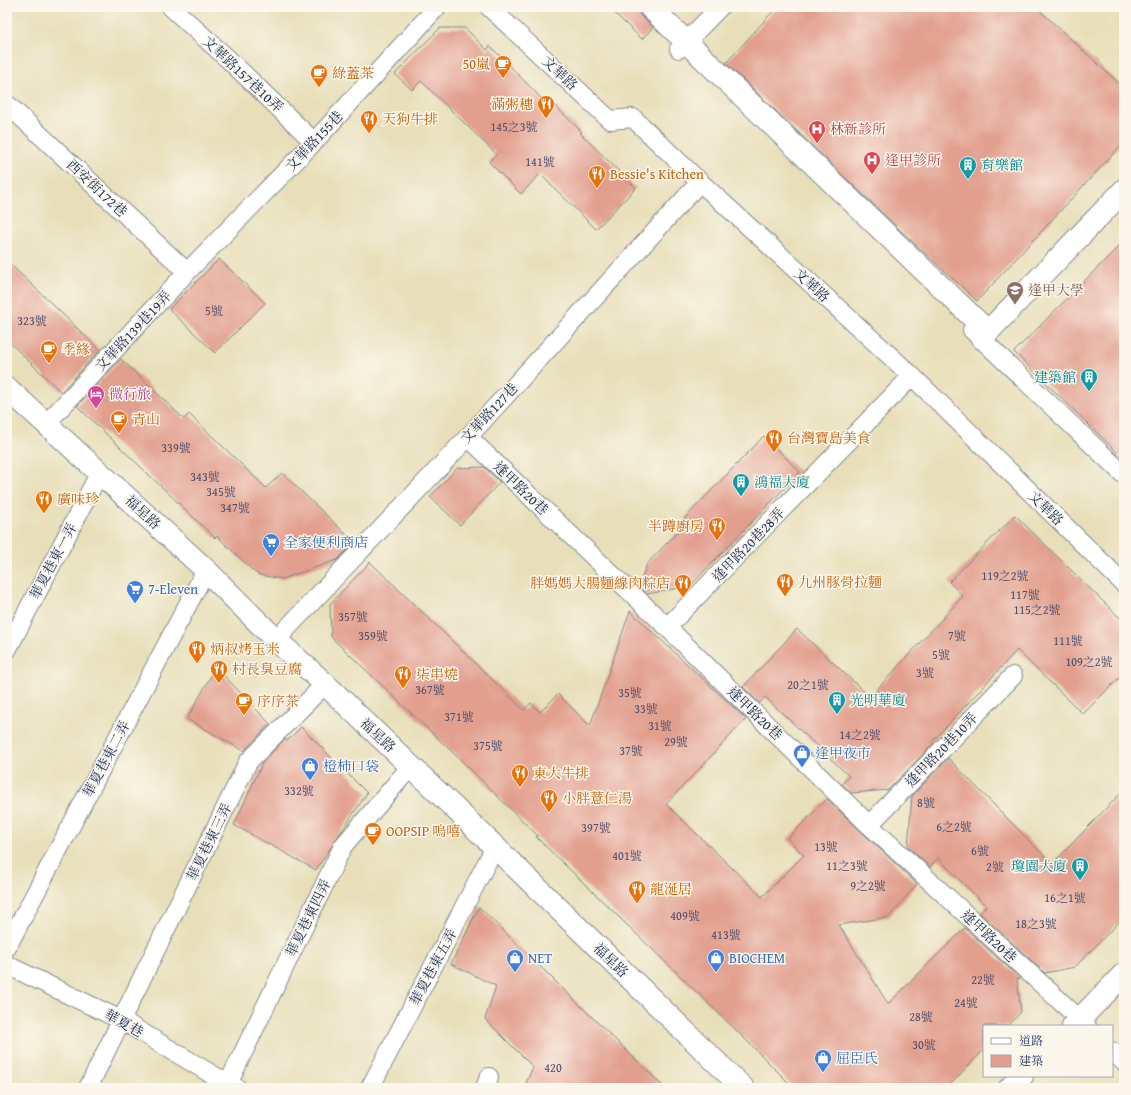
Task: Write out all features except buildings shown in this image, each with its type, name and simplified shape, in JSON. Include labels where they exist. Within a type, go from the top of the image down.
[{"type":"street","points":[[650,7],[679,44],[985,335],[1124,190]]},
{"type":"street","name":"福星路","points":[[7,388],[206,570],[276,640],[496,847],[743,1088]]},
{"type":"street","points":[[1080,1024],[1124,974]]},
{"type":"street","points":[[1010,1088],[1021,1077]]},
{"type":"lane","name":"文華路157巷10弄","points":[[171,7],[228,59],[314,142]]},
{"type":"lane","name":"文華路155巷","points":[[187,272],[314,142],[437,7]]},
{"type":"lane","name":"文華路","points":[[490,7],[610,120],[633,118],[700,182],[912,376],[1124,584]]},
{"type":"lane","points":[[679,44],[720,7]]},
{"type":"lane","name":"西安街172巷","points":[[7,104],[187,272]]},
{"type":"lane","name":"文華路127巷","points":[[276,640],[468,437],[700,182]]},
{"type":"lane","name":"文華路139巷19弄","points":[[46,424],[187,272]]},
{"type":"lane","points":[[985,335],[1124,475]]},
{"type":"lane","name":"逢甲路20巷28弄","points":[[667,627],[912,376]]},
{"type":"lane","name":"逢甲路20巷","points":[[468,437],[667,627],[870,825],[1050,993],[1080,1024]]},
{"type":"lane","name":"華夏巷東一弄","points":[[7,650],[100,472]]},
{"type":"lane","name":"華夏巷東二弄","points":[[7,947],[206,570]]},
{"type":"lane","name":"逢甲路20巷10弄","points":[[870,825],[1013,676]]},
{"type":"lane","name":"華夏巷東三弄","points":[[88,1088],[248,762],[324,684]]},
{"type":"lane","name":"華夏巷東四弄","points":[[230,1087],[343,846],[411,766]]},
{"type":"lane","name":"華夏巷東五弄","points":[[370,1088],[496,847]]},
{"type":"lane","name":"華夏巷","points":[[7,965],[121,1020],[230,1087]]},
{"type":"lane","points":[[1113,1052],[1124,1062]]},
{"type":"place","name":"50嵐","points":[[503,79]]},
{"type":"place","name":"綠蓋茶","points":[[319,88]]},
{"type":"place","name":"滿粥穗","points":[[546,119]]},
{"type":"place","name":"天狗牛排","points":[[369,134]]},
{"type":"place","name":"林新診所","points":[[817,144]]},
{"type":"place","name":"逢甲診所","points":[[872,175]]},
{"type":"place","name":"育樂館","points":[[968,180]]},
{"type":"place","name":"Bessie's Kitchen","points":[[597,189]]},
{"type":"place","name":"逢甲大學","points":[[1015,305]]},
{"type":"place","name":"季緣","points":[[49,364]]},
{"type":"place","name":"建築館","points":[[1089,392]]},
{"type":"place","name":"微行旅","points":[[96,409]]},
{"type":"place","name":"青山","points":[[119,434]]},
{"type":"place","name":"台灣寶島美食","points":[[774,453]]},
{"type":"place","name":"鴻福大廈","points":[[741,497]]},
{"type":"place","name":"廣味珍","points":[[44,514]]},
{"type":"place","name":"半蹲廚房","points":[[717,541]]},
{"type":"place","name":"全家便利商店","points":[[271,557]]},
{"type":"place","name":"九州豚骨拉麵","points":[[785,597]]},
{"type":"place","name":"胖媽媽大腸麵線肉粽店","points":[[683,598]]},
{"type":"place","name":"7-Eleven","points":[[135,604]]},
{"type":"place","name":"炳叔烤玉米","points":[[197,664]]},
{"type":"place","name":"村長臭豆腐","points":[[219,684]]},
{"type":"place","name":"柒串燒","points":[[403,689]]},
{"type":"place","name":"光明華廈","points":[[837,715]]},
{"type":"place","name":"序序茶","points":[[244,716]]},
{"type":"place","name":"逢甲夜市","points":[[802,768]]},
{"type":"place","name":"橙柿口袋","points":[[310,781]]},
{"type":"place","name":"東大牛排","points":[[520,788]]},
{"type":"place","name":"小胖薏仁湯","points":[[549,813]]},
{"type":"place","name":"OOPSIP 嗚嘻","points":[[373,846]]},
{"type":"place","name":"瓊園大廈","points":[[1080,881]]},
{"type":"place","name":"龍涎居","points":[[637,904]]},
{"type":"place","name":"NET","points":[[515,973]]},
{"type":"place","name":"BIOCHEM","points":[[716,973]]},
{"type":"place","name":"屈臣氏","points":[[823,1073]]}]
